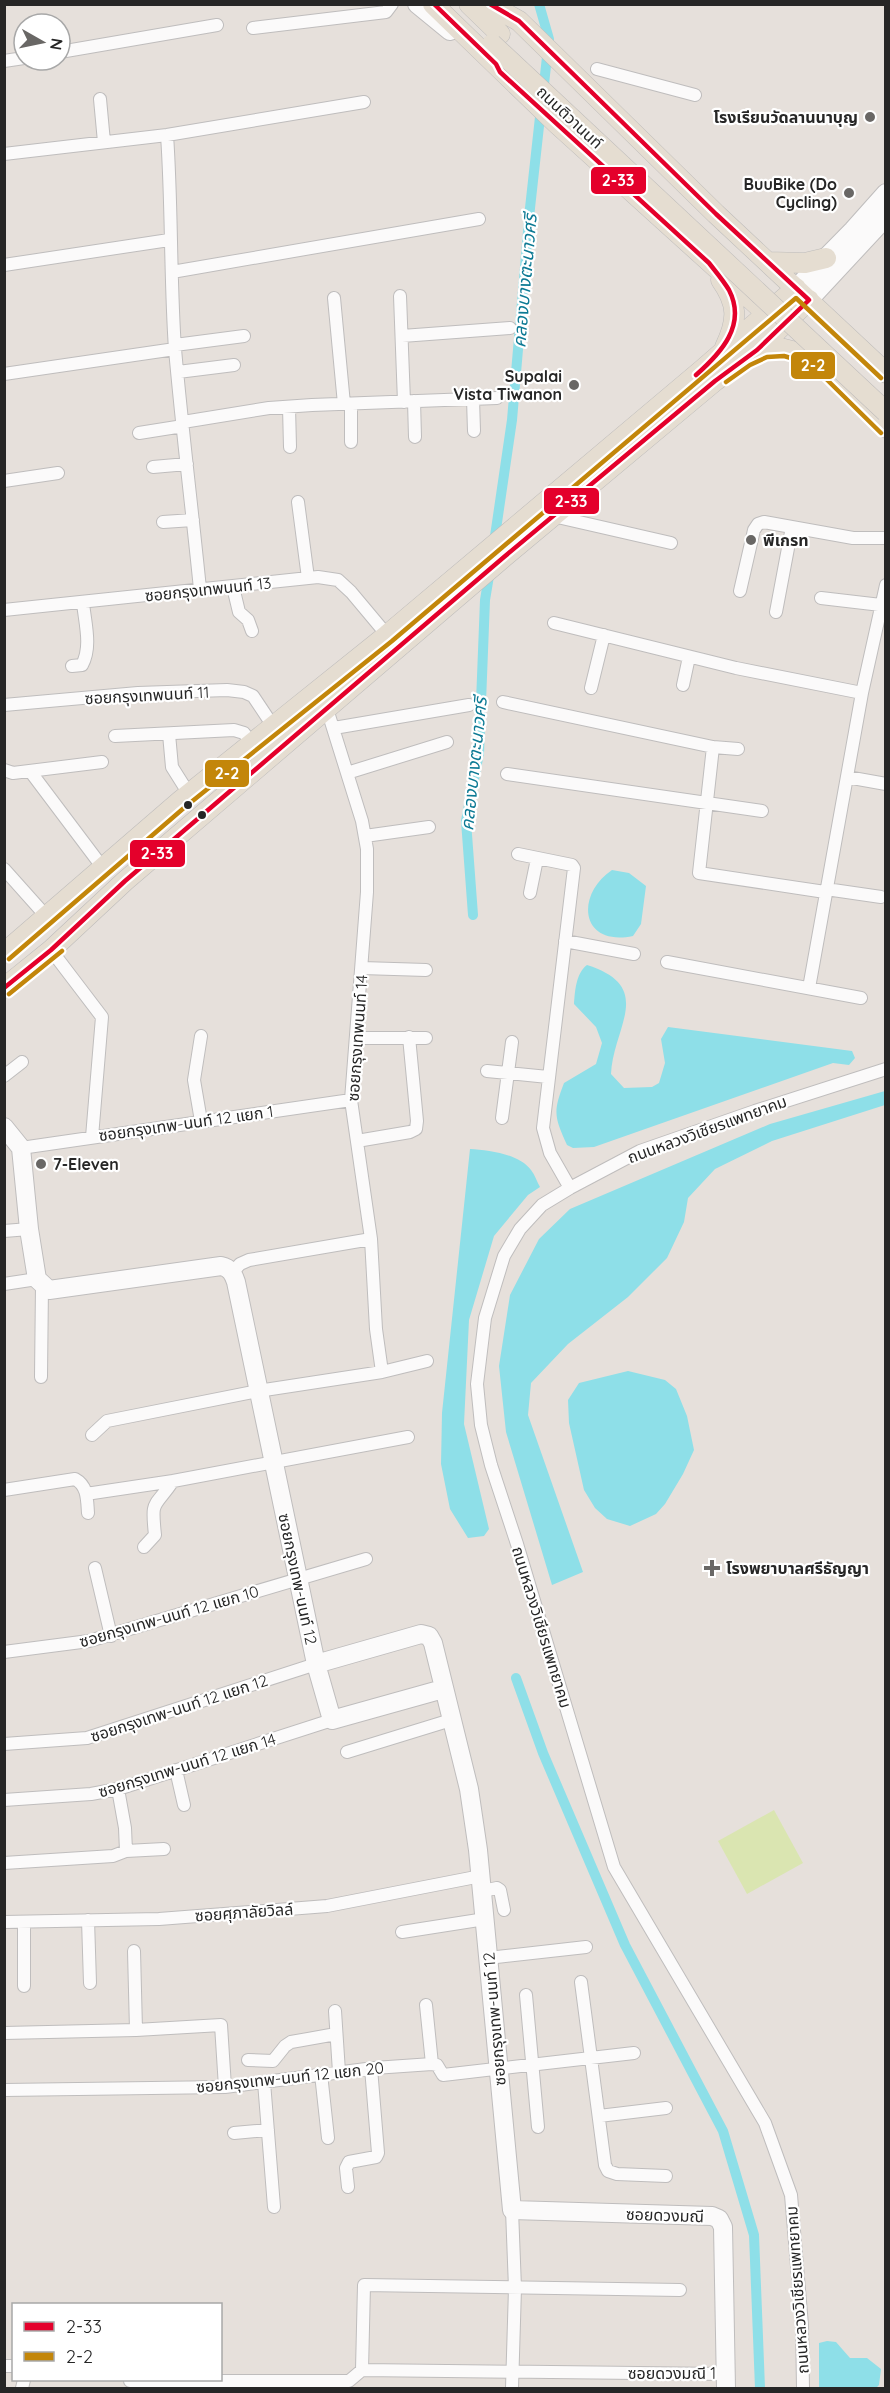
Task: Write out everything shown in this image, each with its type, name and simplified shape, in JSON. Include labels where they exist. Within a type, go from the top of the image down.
[{"type":"main road","points":[[433,4],[496,64],[500,72],[815,357],[885,428]]},
{"type":"main road","points":[[449,4],[496,39]]},
{"type":"main road","points":[[469,4],[496,39]]},
{"type":"main road","points":[[489,4],[519,21],[885,373]]},
{"type":"main road","name":"ถนนติวานนท์","points":[[496,39],[885,394]]},
{"type":"main road","name":"ถนนติวานนท์","points":[[496,39],[885,412]]},
{"type":"main road","points":[[762,257],[805,263],[826,258]]},
{"type":"main road","points":[[726,278],[745,285],[757,280],[762,268],[762,257]]},
{"type":"main road","points":[[709,263],[730,293],[733,302],[734,322],[722,352]]},
{"type":"main road","points":[[4,988],[51,950],[125,881],[504,557],[547,514],[766,313],[802,294]]},
{"type":"main road","points":[[4,953],[189,794],[387,635],[502,537],[547,514],[757,350],[782,327],[802,294]]},
{"type":"main road","points":[[815,357],[811,345],[815,334],[824,328],[843,333]]},
{"type":"main road","points":[[757,350],[780,348],[815,357]]},
{"type":"street","points":[[253,28],[386,12],[392,4]]},
{"type":"street","points":[[417,4],[500,72]]},
{"type":"street","points":[[502,4],[519,21]]},
{"type":"street","points":[[72,50],[217,25]]},
{"type":"street","points":[[597,69],[695,95]]},
{"type":"street","points":[[100,99],[104,142]]},
{"type":"street","points":[[4,154],[167,135],[364,102]]},
{"type":"street","points":[[167,135],[171,189],[170,240],[175,347],[200,590]]},
{"type":"street","points":[[802,294],[826,258],[885,193]]},
{"type":"street","points":[[802,294],[885,216]]},
{"type":"street","points":[[172,272],[479,219]]},
{"type":"street","points":[[4,265],[170,240]]},
{"type":"street","points":[[400,296],[409,402],[415,437]]},
{"type":"street","points":[[334,298],[351,442]]},
{"type":"street","points":[[402,336],[510,328]]},
{"type":"street","points":[[4,374],[244,336]]},
{"type":"street","points":[[178,372],[234,365]]},
{"type":"street","points":[[139,433],[289,407],[496,398]]},
{"type":"street","points":[[473,399],[474,430]]},
{"type":"street","points":[[289,407],[290,447]]},
{"type":"street","points":[[153,467],[187,464]]},
{"type":"street","points":[[4,481],[58,473]]},
{"type":"street","points":[[298,502],[308,578]]},
{"type":"street","points":[[547,514],[670,543]]},
{"type":"street","points":[[163,522],[193,520]]},
{"type":"street","points":[[740,591],[754,530],[758,524],[764,522],[853,538],[885,538]]},
{"type":"street","points":[[776,612],[792,527]]},
{"type":"street","name":"ซอยกรุงเทพนนท์ 13","points":[[4,610],[318,577],[338,580],[387,635]]},
{"type":"street","points":[[809,988],[862,693],[885,585]]},
{"type":"street","points":[[233,587],[238,612],[248,620],[252,630]]},
{"type":"street","points":[[821,598],[881,605]]},
{"type":"street","points":[[72,666],[82,665],[85,659],[87,643],[83,603]]},
{"type":"street","points":[[554,623],[689,657],[862,693]]},
{"type":"street","points":[[591,688],[604,635]]},
{"type":"street","points":[[683,686],[689,657]]},
{"type":"street","name":"ซอยกรุงเทพนนท์ 11","points":[[4,705],[138,693],[227,690],[244,692],[253,696],[273,726]]},
{"type":"street","points":[[503,702],[713,747],[738,749]]},
{"type":"street","points":[[334,728],[470,705]]},
{"type":"street","name":"ซอยกรุงเทพนนท์ 14","points":[[327,709],[365,836],[367,892],[351,1100],[371,1239],[376,1329],[382,1372]]},
{"type":"street","points":[[115,736],[234,730],[244,733],[252,744]]},
{"type":"street","points":[[169,734],[172,767],[189,794]]},
{"type":"street","points":[[347,773],[447,742]]},
{"type":"street","points":[[713,747],[699,873],[881,897]]},
{"type":"street","points":[[4,770],[13,773],[102,762]]},
{"type":"street","points":[[30,771],[103,868]]},
{"type":"street","points":[[507,774],[762,811]]},
{"type":"street","points":[[847,777],[885,784]]},
{"type":"street","points":[[365,836],[429,827]]},
{"type":"street","points":[[518,854],[572,865],[574,868],[543,1128],[550,1153],[570,1188]]},
{"type":"street","points":[[530,893],[537,859]]},
{"type":"street","points":[[4,868],[46,916]]},
{"type":"street","points":[[565,941],[634,954]]},
{"type":"street","points":[[51,950],[102,1017],[92,1137]]},
{"type":"street","points":[[667,962],[861,998]]},
{"type":"street","points":[[362,968],[426,970]]},
{"type":"street","points":[[201,1036],[194,1080],[201,1121]]},
{"type":"street","points":[[357,1141],[416,1129],[409,1037]]},
{"type":"street","points":[[356,1038],[426,1038]]},
{"type":"street","points":[[502,1118],[512,1042]]},
{"type":"street","points":[[4,1076],[22,1062]]},
{"type":"street","name":"ถนนหลวงวิเชียรแพทยาคม","points":[[803,2388],[802,2325],[791,2195],[765,2123],[614,1867],[481,1425],[477,1384],[485,1318],[504,1256],[520,1229],[542,1205],[640,1151],[755,1110],[885,1069]]},
{"type":"street","points":[[487,1071],[548,1077]]},
{"type":"street","name":"ซอยกรุงเทพ-นนท์ 12 แยก 1","points":[[21,1148],[351,1100]]},
{"type":"street","points":[[4,1126],[21,1148],[29,1229],[40,1282],[41,1377]]},
{"type":"street","points":[[4,1231],[29,1229]]},
{"type":"street","points":[[4,1284],[40,1282],[49,1290],[60,1290],[221,1266],[227,1267],[232,1273],[240,1264],[249,1260],[371,1239]]},
{"type":"street","name":"ซอยกรุงเทพ-นนท์ 12","points":[[232,1273],[236,1282],[316,1664],[421,1634],[429,1636],[433,1643],[469,1789],[485,1919],[512,2210],[515,2288],[512,2388]]},
{"type":"street","points":[[92,1435],[107,1421],[258,1391],[382,1372],[427,1361]]},
{"type":"street","points":[[86,1494],[173,1481],[408,1437]]},
{"type":"street","points":[[4,1490],[75,1479],[82,1483],[88,1513]]},
{"type":"street","points":[[144,1547],[155,1535],[152,1517],[154,1506],[173,1481]]},
{"type":"street","name":"ซอยกรุงเทพ-นนท์ 12 แยก 10","points":[[4,1652],[78,1643],[111,1636],[366,1558]]},
{"type":"street","points":[[95,1568],[111,1636]]},
{"type":"street","points":[[316,1664],[332,1720]]},
{"type":"street","name":"ซอยกรุงเทพ-นนท์ 12 แยก 12","points":[[4,1744],[87,1738],[316,1664]]},
{"type":"street","name":"ซอยกรุงเทพ-นนท์ 12 แยก 14","points":[[4,1800],[91,1794],[118,1789],[332,1720],[443,1689]]},
{"type":"street","points":[[347,1752],[451,1720]]},
{"type":"street","points":[[176,1770],[184,1805]]},
{"type":"street","points":[[118,1789],[125,1828],[126,1851]]},
{"type":"street","points":[[4,1863],[113,1856],[126,1851],[164,1849]]},
{"type":"street","points":[[481,1884],[500,1890],[504,1910]]},
{"type":"street","name":"ซอยศุภาลัยวิลล์","points":[[4,1922],[159,1919],[327,1906],[481,1884]]},
{"type":"street","points":[[402,1932],[485,1919]]},
{"type":"street","points":[[88,1920],[90,1983]]},
{"type":"street","points":[[24,1923],[24,1986]]},
{"type":"street","points":[[488,1958],[585,1947]]},
{"type":"street","points":[[134,1951],[136,2030]]},
{"type":"street","points":[[581,1982],[605,2165],[608,2171],[617,2174],[666,2176]]},
{"type":"street","points":[[526,1995],[538,2127]]},
{"type":"street","points":[[426,2005],[432,2064]]},
{"type":"street","points":[[335,2012],[339,2072]]},
{"type":"street","points":[[4,2033],[136,2030],[221,2025],[225,2087]]},
{"type":"street","points":[[249,2060],[273,2061],[285,2046],[291,2043],[336,2034]]},
{"type":"street","points":[[498,2068],[634,2053]]},
{"type":"street","name":"ซอยกรุงเทพ-นนท์ 12 แยก 20","points":[[4,2090],[225,2087],[371,2068],[432,2064],[437,2065],[443,2075],[498,2068]]},
{"type":"street","points":[[348,2187],[346,2168],[349,2162],[376,2157],[378,2153],[371,2068]]},
{"type":"street","points":[[321,2074],[328,2138]]},
{"type":"street","points":[[264,2082],[274,2207]]},
{"type":"street","points":[[598,2116],[666,2108]]},
{"type":"street","points":[[234,2133],[268,2130]]},
{"type":"street","name":"ซอยดวงมณี","points":[[512,2210],[711,2216],[719,2219],[723,2227],[725,2381]]},
{"type":"street","points":[[130,2381],[290,2384],[349,2381],[362,2370],[364,2285],[680,2290]]},
{"type":"street","name":"ซอยดวงมณี 1","points":[[362,2370],[619,2373],[725,2381]]},
{"type":"green space","points":[[774,1810],[803,1863],[747,1894],[718,1841]]},
{"type":"water","points":[[612,870],[629,873],[646,886],[641,924],[633,936],[615,937],[602,934],[593,927],[589,916],[588,905],[592,892],[600,880]]},
{"type":"water","points":[[587,965],[608,974],[620,985],[625,997],[626,1010],[613,1057],[611,1074],[624,1088],[652,1087],[659,1083],[665,1063],[661,1039],[668,1027],[852,1051],[855,1058],[849,1065],[833,1063],[594,1147],[573,1148],[567,1145],[557,1120],[558,1101],[564,1083],[596,1064],[602,1043],[596,1027],[574,1004],[578,977]]},
{"type":"water","points":[[885,1091],[885,1105],[772,1141],[715,1169],[688,1198],[684,1222],[667,1258],[628,1297],[568,1344],[531,1383],[528,1415],[583,1572],[552,1585],[506,1432],[499,1366],[510,1295],[539,1239],[570,1209],[770,1124]]},
{"type":"water","points":[[470,1149],[494,1152],[519,1160],[531,1170],[540,1187],[528,1195],[494,1236],[469,1320],[464,1424],[489,1529],[484,1536],[468,1538],[450,1509],[441,1464],[442,1413]]},
{"type":"water","points":[[628,1371],[665,1380],[676,1389],[687,1416],[694,1450],[665,1504],[656,1514],[630,1526],[607,1519],[595,1508],[584,1490],[569,1423],[568,1400],[579,1383]]},
{"type":"water","points":[[836,2342],[850,2358],[867,2358],[881,2369],[879,2385],[876,2388],[819,2388],[819,2343]]},
{"type":"waterway","name":"คลองบางตะนาวศรี","points":[[539,4],[549,39],[543,93]]},
{"type":"waterway","name":"คลองบางตะนาวศรี","points":[[494,543],[512,420],[541,108]]},
{"type":"waterway","name":"คลองบางตะนาวศรี","points":[[473,915],[466,821],[479,753],[485,600],[490,570]]},
{"type":"waterway","points":[[516,1678],[543,1753],[625,1945],[723,2131],[754,2235],[760,2388]]},
{"type":"transit line","name":"2-33","points":[[434,4],[496,64],[500,72],[709,263],[729,290],[734,303],[735,315],[729,337],[722,348],[696,375]]},
{"type":"transit line","name":"2-33","points":[[4,988],[51,950],[125,881],[504,557],[715,381],[757,350],[809,300],[716,214],[519,21],[490,4]]},
{"type":"transit line","name":"2-2","points":[[9,959],[185,807],[392,641],[796,298],[881,378]]},
{"type":"transit line","name":"2-2","points":[[726,382],[750,365],[767,357],[784,356],[811,364],[881,433]]},
{"type":"transit line","name":"2-2","points":[[9,994],[62,951]]},
{"type":"place","name":"โรงเรียนวัดลานนาบุญ","points":[[870,117]]},
{"type":"place","name":"BuuBike (Do Cycling)","points":[[849,193]]},
{"type":"place","name":"Supalai Vista Tiwanon","points":[[574,385]]},
{"type":"place","name":"พีเกรท","points":[[751,540]]},
{"type":"place","name":"7-Eleven","points":[[41,1164]]},
{"type":"place","name":"โรงพยาบาลศรีธัญญา","points":[[712,1568]]}]
